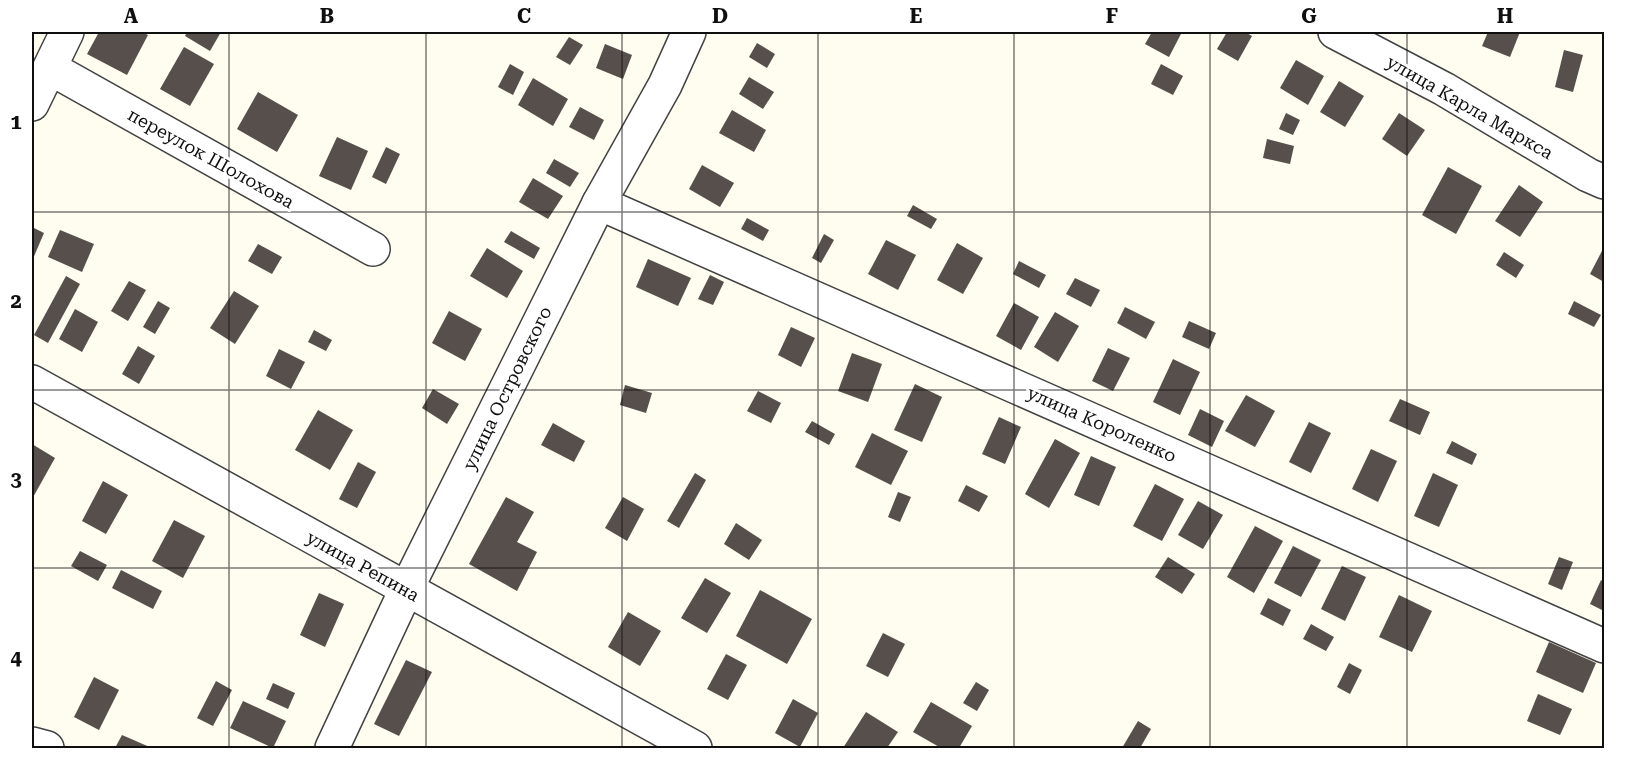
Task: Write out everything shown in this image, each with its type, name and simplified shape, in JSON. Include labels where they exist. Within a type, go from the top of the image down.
[{"type":"street","points":[[32,104],[67,32]]},
{"type":"street","name":"улица Островского","points":[[332,748],[406,590],[599,203],[665,85],[688,32]]},
{"type":"street","name":"улица Карла Маркса","points":[[1335,32],[1444,89],[1588,175],[1605,182]]},
{"type":"street","name":"переулок Шолохова","points":[[50,68],[373,249]]},
{"type":"street","name":"улица Короленко","points":[[599,203],[1605,646]]},
{"type":"street","name":"улица Репина","points":[[32,382],[695,748]]},
{"type":"street","points":[[32,744],[47,748]]},
{"type":"building","points":[[99,32],[142,32],[148,35],[127,75],[87,54]]},
{"type":"building","points":[[187,32],[221,32],[210,51],[185,36]]},
{"type":"building","points":[[1152,32],[1182,32],[1169,57],[1145,44]]},
{"type":"building","points":[[1227,32],[1245,32],[1252,36],[1238,61],[1217,49]]},
{"type":"building","points":[[1488,32],[1520,32],[1510,57],[1482,46]]},
{"type":"building","points":[[569,37],[583,45],[570,65],[556,57]]},
{"type":"building","points":[[757,43],[775,54],[767,68],[749,57]]},
{"type":"building","points":[[605,44],[632,55],[623,79],[596,68]]},
{"type":"building","points":[[184,47],[214,64],[190,106],[160,89]]},
{"type":"building","points":[[1564,50],[1583,55],[1573,92],[1555,87]]},
{"type":"building","points":[[1296,60],[1324,76],[1308,105],[1280,88]]},
{"type":"building","points":[[510,64],[524,72],[513,95],[498,87]]},
{"type":"building","points":[[1161,64],[1183,76],[1173,95],[1151,84]]},
{"type":"building","points":[[749,77],[774,92],[763,109],[739,94]]},
{"type":"building","points":[[533,78],[568,99],[553,126],[518,105]]},
{"type":"building","points":[[1339,81],[1364,96],[1345,127],[1320,112]]},
{"type":"building","points":[[258,92],[298,115],[277,152],[237,129]]},
{"type":"building","points":[[580,107],[604,120],[594,140],[569,127]]},
{"type":"building","points":[[732,110],[766,130],[754,152],[719,133]]},
{"type":"building","points":[[1286,113],[1300,120],[1293,135],[1279,129]]},
{"type":"building","points":[[1399,113],[1425,130],[1407,156],[1382,139]]},
{"type":"building","points":[[337,137],[368,151],[351,190],[319,176]]},
{"type":"building","points":[[1267,139],[1294,146],[1290,164],[1263,158]]},
{"type":"building","points":[[386,147],[400,154],[386,184],[372,177]]},
{"type":"building","points":[[554,159],[579,173],[570,187],[546,173]]},
{"type":"building","points":[[702,165],[734,183],[720,207],[689,189]]},
{"type":"building","points":[[1448,167],[1482,186],[1456,234],[1422,215]]},
{"type":"building","points":[[533,178],[563,196],[548,219],[519,202]]},
{"type":"building","points":[[1519,185],[1543,202],[1520,237],[1495,221]]},
{"type":"building","points":[[913,205],[937,219],[931,229],[907,216]]},
{"type":"building","points":[[747,218],[769,230],[763,241],[741,229]]},
{"type":"building","points":[[32,227],[44,233],[32,261]]},
{"type":"building","points":[[60,230],[94,244],[82,272],[48,257]]},
{"type":"building","points":[[511,231],[540,248],[534,259],[504,242]]},
{"type":"building","points":[[824,234],[834,240],[821,263],[812,258]]},
{"type":"building","points":[[886,240],[916,255],[898,290],[868,274]]},
{"type":"building","points":[[957,243],[983,258],[963,294],[937,280]]},
{"type":"building","points":[[258,244],[282,257],[272,274],[248,261]]},
{"type":"building","points":[[1604,247],[1604,282],[1590,274]]},
{"type":"building","points":[[487,248],[523,271],[507,298],[470,276]]},
{"type":"building","points":[[1504,252],[1524,265],[1516,278],[1496,265]]},
{"type":"building","points":[[648,259],[691,278],[678,306],[636,287]]},
{"type":"building","points":[[1019,261],[1046,275],[1039,288],[1013,274]]},
{"type":"building","points":[[710,275],[724,282],[713,305],[698,299]]},
{"type":"building","points":[[66,276],[80,284],[48,343],[34,335]]},
{"type":"building","points":[[1075,278],[1100,290],[1091,307],[1066,294]]},
{"type":"building","points":[[129,281],[146,290],[128,321],[111,311]]},
{"type":"building","points":[[234,291],[259,306],[235,344],[210,328]]},
{"type":"building","points":[[158,301],[170,308],[155,334],[143,327]]},
{"type":"building","points":[[1574,301],[1601,315],[1594,327],[1568,314]]},
{"type":"building","points":[[1014,303],[1039,317],[1021,350],[996,336]]},
{"type":"building","points":[[1125,307],[1155,322],[1146,339],[1117,323]]},
{"type":"building","points":[[75,309],[98,322],[82,352],[59,339]]},
{"type":"building","points":[[449,311],[482,329],[465,361],[432,343]]},
{"type":"building","points":[[1055,312],[1079,326],[1058,362],[1034,347]]},
{"type":"building","points":[[1189,321],[1216,333],[1209,349],[1182,337]]},
{"type":"building","points":[[791,327],[815,338],[801,367],[778,355]]},
{"type":"building","points":[[314,330],[332,340],[326,351],[308,342]]},
{"type":"building","points":[[138,346],[155,356],[139,384],[122,374]]},
{"type":"building","points":[[1108,348],[1130,358],[1113,391],[1092,381]]},
{"type":"building","points":[[279,349],[305,362],[291,389],[266,376]]},
{"type":"building","points":[[852,353],[882,364],[868,402],[838,391]]},
{"type":"building","points":[[1173,359],[1200,372],[1180,415],[1153,402]]},
{"type":"building","points":[[915,384],[942,397],[922,442],[894,430]]},
{"type":"building","points":[[625,385],[652,393],[646,413],[620,405]]},
{"type":"building","points":[[433,389],[459,404],[447,424],[422,408]]},
{"type":"building","points":[[758,391],[781,403],[771,423],[747,411]]},
{"type":"building","points":[[1246,395],[1275,411],[1255,447],[1225,431]]},
{"type":"building","points":[[1400,399],[1430,412],[1420,435],[1389,421]]},
{"type":"building","points":[[1200,409],[1224,421],[1212,447],[1188,435]]},
{"type":"building","points":[[318,410],[353,430],[330,470],[295,450]]},
{"type":"building","points":[[999,417],[1021,427],[1005,464],[982,454]]},
{"type":"building","points":[[812,421],[835,434],[829,445],[805,432]]},
{"type":"building","points":[[1309,422],[1331,433],[1311,473],[1289,462]]},
{"type":"building","points":[[553,423],[585,441],[574,462],[541,445]]},
{"type":"building","points":[[872,433],[908,451],[891,485],[855,467]]},
{"type":"building","points":[[1055,439],[1080,453],[1049,508],[1025,494]]},
{"type":"building","points":[[1452,441],[1477,454],[1472,465],[1446,453]]},
{"type":"building","points":[[32,444],[55,458],[32,499]]},
{"type":"building","points":[[1371,449],[1397,461],[1378,502],[1352,489]]},
{"type":"building","points":[[1091,456],[1116,467],[1099,506],[1074,495]]},
{"type":"building","points":[[358,462],[376,472],[357,508],[339,499]]},
{"type":"building","points":[[695,473],[706,480],[679,528],[667,521]]},
{"type":"building","points":[[1433,473],[1458,485],[1439,527],[1414,516]]},
{"type":"building","points":[[103,481],[128,495],[106,534],[82,521]]},
{"type":"building","points":[[1155,484],[1184,499],[1162,541],[1133,526]]},
{"type":"building","points":[[966,485],[988,496],[979,512],[958,501]]},
{"type":"building","points":[[898,492],[911,497],[900,522],[888,517]]},
{"type":"building","points":[[506,497],[534,512],[517,542],[537,552],[517,591],[469,564]]},
{"type":"building","points":[[623,497],[644,509],[627,541],[605,528]]},
{"type":"building","points":[[1198,501],[1223,515],[1203,549],[1178,535]]},
{"type":"building","points":[[174,520],[205,536],[183,578],[152,561]]},
{"type":"building","points":[[736,523],[762,540],[749,560],[724,544]]},
{"type":"building","points":[[1255,526],[1283,541],[1254,593],[1227,577]]},
{"type":"building","points":[[1293,546],[1321,560],[1301,597],[1274,583]]},
{"type":"building","points":[[80,551],[107,565],[98,581],[71,566]]},
{"type":"building","points":[[1168,557],[1195,574],[1182,594],[1155,577]]},
{"type":"building","points":[[1559,557],[1573,562],[1562,590],[1548,584]]},
{"type":"building","points":[[1342,566],[1366,577],[1345,621],[1321,609]]},
{"type":"building","points":[[121,570],[162,591],[153,609],[112,588]]},
{"type":"building","points":[[705,578],[731,593],[707,633],[681,618]]},
{"type":"building","points":[[1601,580],[1604,582],[1604,611],[1590,604]]},
{"type":"building","points":[[760,590],[812,619],[787,664],[736,636]]},
{"type":"building","points":[[319,593],[344,604],[325,647],[300,635]]},
{"type":"building","points":[[1399,595],[1432,611],[1412,652],[1379,637]]},
{"type":"building","points":[[1268,598],[1291,610],[1283,626],[1260,614]]},
{"type":"building","points":[[628,612],[661,631],[640,666],[608,647]]},
{"type":"building","points":[[1311,624],[1334,637],[1326,651],[1303,639]]},
{"type":"building","points":[[883,633],[905,644],[888,677],[866,666]]},
{"type":"building","points":[[1549,642],[1596,663],[1583,693],[1536,672]]},
{"type":"building","points":[[726,654],[747,665],[728,700],[707,689]]},
{"type":"building","points":[[406,660],[432,672],[399,736],[374,724]]},
{"type":"building","points":[[1349,663],[1362,670],[1350,694],[1337,687]]},
{"type":"building","points":[[94,677],[119,690],[99,730],[74,717]]},
{"type":"building","points":[[216,681],[232,690],[213,726],[197,718]]},
{"type":"building","points":[[976,682],[989,690],[977,711],[963,703]]},
{"type":"building","points":[[273,683],[295,693],[288,709],[266,699]]},
{"type":"building","points":[[1538,694],[1572,709],[1560,735],[1527,721]]},
{"type":"building","points":[[793,699],[818,713],[800,747],[775,733]]},
{"type":"building","points":[[243,701],[286,721],[273,748],[230,728]]},
{"type":"building","points":[[931,702],[972,726],[959,748],[941,748],[913,732]]},
{"type":"building","points":[[866,712],[898,732],[887,748],[843,748]]},
{"type":"building","points":[[1138,721],[1151,729],[1140,748],[1122,748]]},
{"type":"building","points":[[122,735],[152,748],[115,748]]}]
